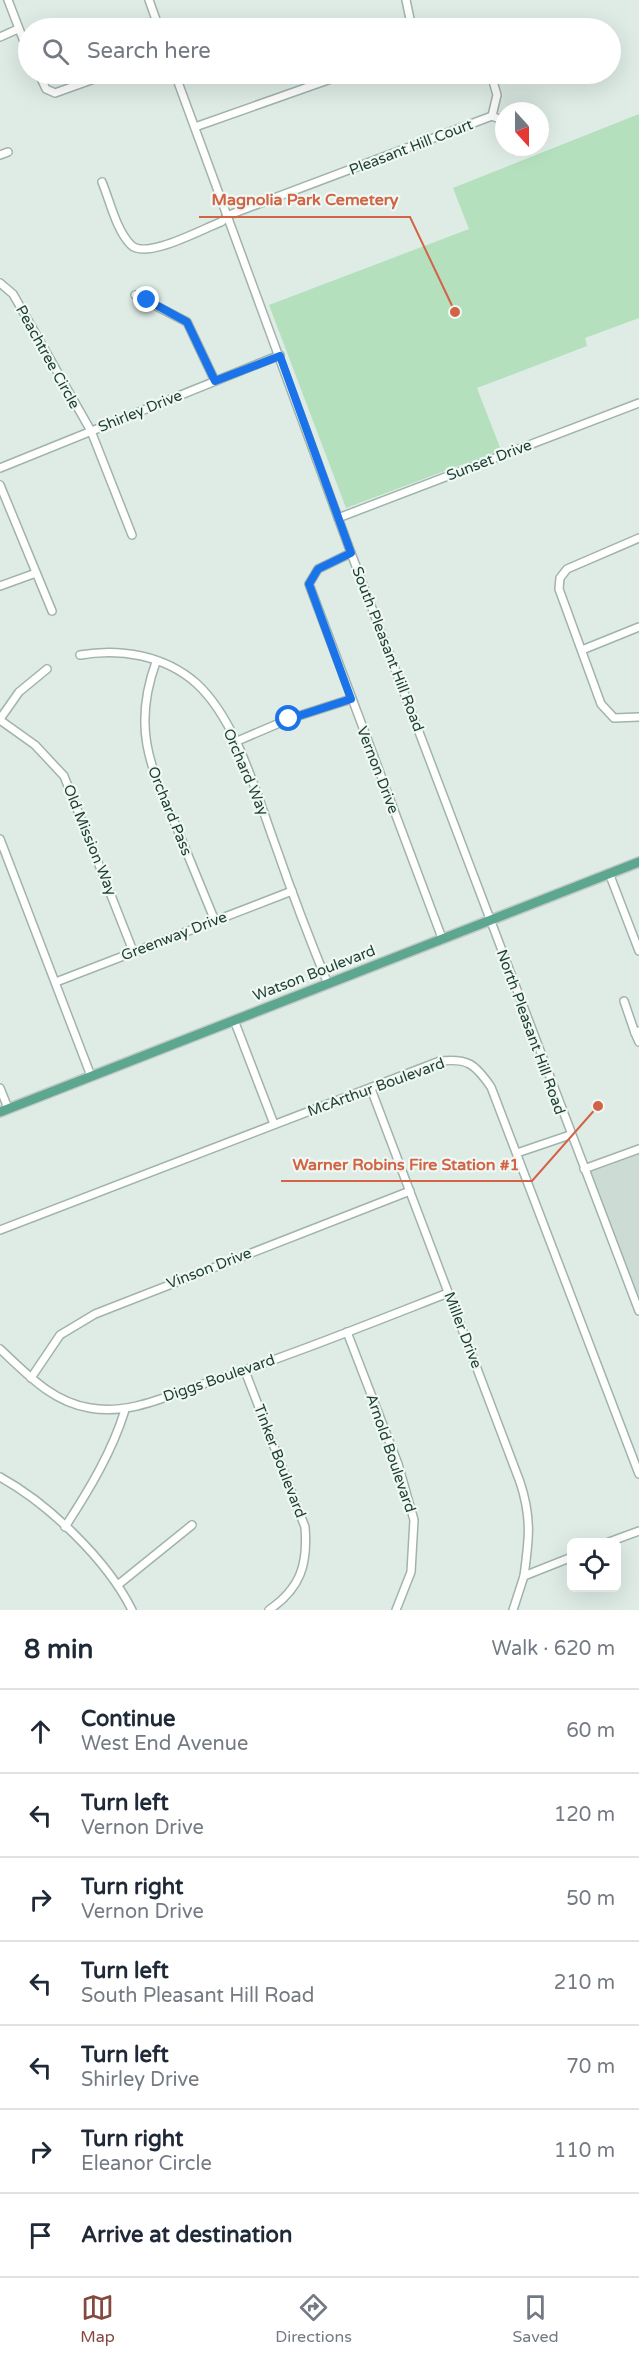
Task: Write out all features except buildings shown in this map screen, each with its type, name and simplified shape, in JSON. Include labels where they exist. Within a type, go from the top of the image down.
[{"type":"main road","name":"Watson Boulevard","points":[[4,1110],[639,862]]},
{"type":"street","points":[[0,37],[18,29],[8,0]]},
{"type":"street","points":[[149,0],[155,18]]},
{"type":"street","points":[[406,0],[410,18]]},
{"type":"street","points":[[44,84],[46,89],[55,93],[80,84]]},
{"type":"street","name":"South Pleasant Hill Road","points":[[179,84],[229,215],[351,553],[490,920]]},
{"type":"street","points":[[195,127],[317,84]]},
{"type":"street","name":"Pleasant Hill Court","points":[[492,116],[497,95],[494,84]]},
{"type":"street","name":"Pleasant Hill Court","points":[[102,182],[123,233],[133,247],[142,250],[176,240],[221,222],[229,215],[492,116],[495,117]]},
{"type":"street","points":[[0,155],[8,152]]},
{"type":"street","name":"Peachtree Circle","points":[[0,283],[13,294],[91,431],[132,535]]},
{"type":"street","points":[[135,295],[187,322],[215,381]]},
{"type":"street","name":"Shirley Drive","points":[[0,468],[280,356]]},
{"type":"street","name":"Sunset Drive","points":[[338,518],[639,403]]},
{"type":"street","points":[[0,485],[52,611]]},
{"type":"street","points":[[639,538],[583,560],[567,569],[560,578],[559,589],[601,704],[614,718],[639,717]]},
{"type":"street","name":"Vernon Drive","points":[[351,553],[318,569],[309,584],[442,938]]},
{"type":"street","points":[[0,586],[36,573]]},
{"type":"street","points":[[582,650],[639,627]]},
{"type":"street","name":"Orchard Way","points":[[80,655],[127,652],[156,662],[183,673],[196,684],[218,711],[250,776],[328,984]]},
{"type":"street","name":"Orchard Pass","points":[[156,662],[147,686],[145,711],[148,759],[215,921]]},
{"type":"street","points":[[0,720],[19,692],[47,669]]},
{"type":"street","points":[[235,742],[289,719],[351,699]]},
{"type":"street","name":"Old Mission Way","points":[[0,720],[35,745],[64,776],[133,951]]},
{"type":"street","points":[[0,839],[91,1076]]},
{"type":"street","points":[[609,873],[639,951]]},
{"type":"street","name":"Greenway Drive","points":[[56,982],[292,891]]},
{"type":"street","name":"North Pleasant Hill Road","points":[[490,920],[570,1135],[639,1311]]},
{"type":"street","points":[[624,1001],[639,1042]]},
{"type":"street","points":[[234,1020],[274,1124]]},
{"type":"street","name":"McArthur Boulevard","points":[[0,1230],[440,1061],[460,1059],[479,1068],[491,1087],[639,1474]]},
{"type":"street","points":[[0,1088],[4,1110]]},
{"type":"street","name":"Miller Drive","points":[[371,1089],[527,1503],[530,1533],[524,1576]]},
{"type":"street","points":[[517,1153],[570,1135]]},
{"type":"street","points":[[584,1169],[639,1149]]},
{"type":"street","name":"Vinson Drive","points":[[31,1378],[60,1335],[95,1314],[410,1191]]},
{"type":"street","name":"Diggs Boulevard","points":[[0,1349],[31,1378],[65,1401],[90,1408],[125,1410],[245,1371],[448,1293]]},
{"type":"street","name":"Arnold Boulevard","points":[[347,1332],[398,1464],[414,1520],[411,1572],[396,1610]]},
{"type":"street","name":"Tinker Boulevard","points":[[245,1371],[305,1527],[307,1553],[297,1583],[269,1610]]},
{"type":"street","points":[[65,1527],[87,1494],[112,1445],[125,1410]]},
{"type":"street","points":[[0,1477],[65,1527],[119,1584],[132,1610]]},
{"type":"street","points":[[119,1584],[192,1525]]},
{"type":"street","points":[[620,1538],[639,1531]]},
{"type":"street","points":[[513,1610],[524,1576],[567,1559]]},
{"type":"shaded area","points":[[639,1152],[639,1299],[589,1172]]},
{"type":"green space","points":[[639,114],[639,318],[585,338],[587,346],[477,388],[501,450],[346,508],[269,305],[469,229],[453,188],[533,156],[549,156],[549,150]]},
{"type":"place","name":"Magnolia Park Cemetery","points":[[455,312]]},
{"type":"place","name":"Warner Robins Fire Station #1","points":[[598,1106]]},
{"type":"route","points":[[147,300],[187,322],[215,381],[280,356],[351,553],[318,569],[309,584],[351,699],[289,719]]}]
